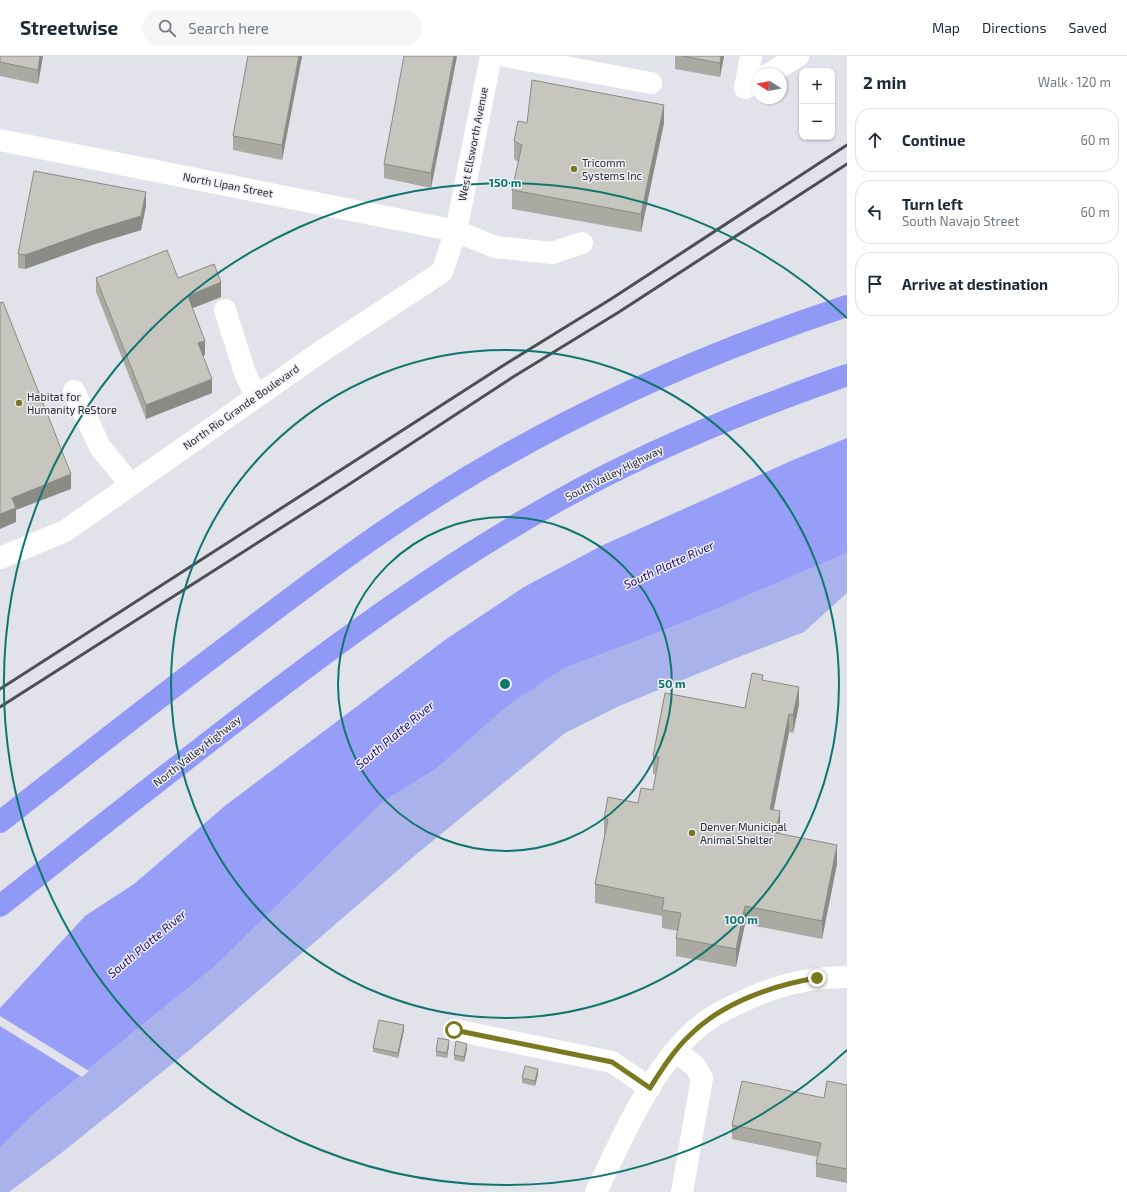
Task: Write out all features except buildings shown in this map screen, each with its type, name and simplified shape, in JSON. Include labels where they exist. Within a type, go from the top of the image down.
[{"type":"highway","points":[[0,822],[165,693],[310,583],[396,522],[489,465],[531,441],[621,396],[788,325],[847,306]]},
{"type":"highway","name":"South Valley Highway","points":[[397,602],[490,541],[557,501],[597,480],[680,440],[772,401],[847,375]]},
{"type":"highway","name":"North Valley Highway","points":[[0,906],[252,708],[325,653],[397,602]]},
{"type":"street","name":"West Ellsworth Avenue","points":[[456,231],[491,56]]},
{"type":"street","points":[[505,56],[651,83]]},
{"type":"street","points":[[751,84],[745,88],[752,56]]},
{"type":"street","points":[[779,68],[798,56]]},
{"type":"street","name":"North Lipan Street","points":[[0,140],[456,231],[495,247],[552,253],[582,243]]},
{"type":"street","name":"North Rio Grande Boulevard","points":[[0,558],[65,531],[319,353],[442,272],[456,231]]},
{"type":"street","points":[[225,310],[245,373],[256,397]]},
{"type":"street","points":[[74,391],[100,447],[131,484]]},
{"type":"street","points":[[596,1192],[635,1115],[663,1067],[690,1035],[704,1023],[741,1002],[763,992],[799,981],[817,978],[847,977]]},
{"type":"street","points":[[454,1030],[612,1062],[650,1088]]},
{"type":"street","points":[[676,1051],[695,1066],[702,1078],[682,1192]]},
{"type":"shaded area","points":[[847,553],[847,593],[804,632],[617,707],[565,733],[419,852],[192,1048],[60,1154],[9,1192],[0,1192],[0,1148],[37,1111],[213,968],[383,802],[437,768],[506,706],[563,669],[693,619]]},
{"type":"water","name":"South Platte River","points":[[847,438],[847,553],[693,619],[563,669],[507,706],[437,768],[383,802],[213,968],[37,1111],[0,1148],[0,1008],[85,916],[134,884],[226,805],[445,640],[524,587],[601,546],[793,460]]},
{"type":"pier","points":[[0,1016],[89,1071],[82,1077],[0,1026]]},
{"type":"railway","points":[[0,689],[504,365],[611,299],[847,145]]},
{"type":"railway","points":[[0,707],[345,487],[513,377],[619,312],[847,164]]},
{"type":"place","name":"Tricomm Systems Inc","points":[[574,169]]},
{"type":"place","name":"Habitat for Humanity ReStore","points":[[19,403]]},
{"type":"place","name":"Denver Municipal Animal Shelter","points":[[692,833]]},
{"type":"route","points":[[454,1030],[612,1062],[650,1088],[663,1067],[690,1035],[704,1023],[720,1013],[763,992],[799,981],[817,978]]}]
